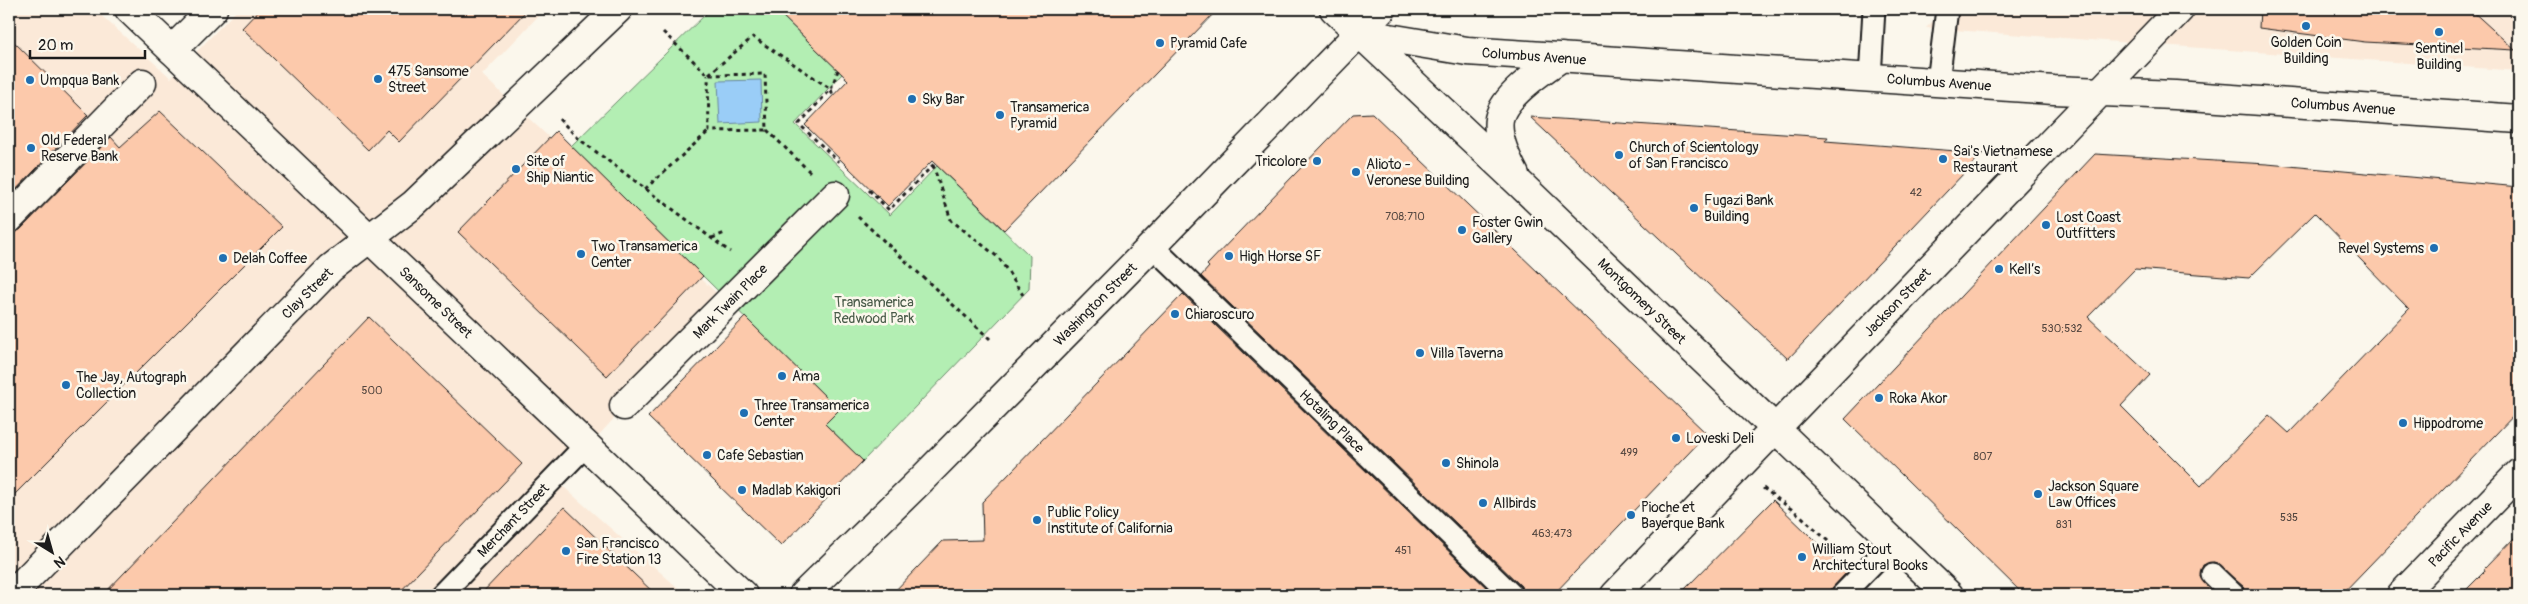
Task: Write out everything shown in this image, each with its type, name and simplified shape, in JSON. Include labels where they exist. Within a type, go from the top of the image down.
[{"type":"street","name":"Sansome Street","points":[[129,9],[744,595]]},
{"type":"street","points":[[172,50],[213,9]]},
{"type":"street","name":"Clay Street","points":[[11,595],[331,268],[414,204],[618,9]]},
{"type":"street","name":"Montgomery Street","points":[[1334,9],[1518,182],[1949,595]]},
{"type":"street","name":"Washington Street","points":[[803,595],[921,480],[1382,9]]},
{"type":"street","name":"Jackson Street","points":[[1615,595],[2180,9]]},
{"type":"street","name":"Columbus Avenue","points":[[1359,33],[1467,51],[2519,119]]},
{"type":"street","points":[[1518,182],[1501,140],[1499,121],[1501,113],[1514,95],[1562,57]]},
{"type":"street","points":[[9,219],[142,83]]},
{"type":"street","name":"Mark Twain Place","points":[[624,406],[835,196]]},
{"type":"street","name":"Pacific Avenue","points":[[2401,595],[2519,473]]},
{"type":"lane","points":[[1870,78],[1874,9]]},
{"type":"lane","points":[[1938,82],[1947,9]]},
{"type":"lane","name":"Hotaling Place","points":[[1152,246],[1512,595]]},
{"type":"lane","name":"Merchant Street","points":[[441,595],[586,445]]},
{"type":"lane","points":[[1842,595],[1894,542]]},
{"type":"lane","points":[[2212,574],[2234,595]]},
{"type":"path","points":[[663,32],[708,75],[765,74],[767,130],[835,196],[990,339]]},
{"type":"path","points":[[708,75],[753,37],[831,90],[833,96]]},
{"type":"path","points":[[838,70],[831,90],[799,124],[841,164]]},
{"type":"path","points":[[708,75],[709,131]]},
{"type":"path","points":[[559,119],[579,139],[712,238],[756,274]]},
{"type":"path","points":[[646,190],[709,131],[767,130]]},
{"type":"path","points":[[862,184],[889,210],[932,165],[951,220],[999,258],[1023,295]]},
{"type":"path","points":[[712,238],[725,232]]},
{"type":"path","points":[[1765,491],[1802,516],[1862,574]]},
{"type":"shaded area","points":[[9,9],[94,9],[171,78],[238,9],[545,9],[482,75],[723,299],[557,481],[686,595],[9,595]]},
{"type":"shaded area","points":[[1945,9],[2519,9],[2519,71],[1926,28]]},
{"type":"green space","name":"Transamerica Redwood Park","points":[[711,9],[784,9],[780,14],[842,74],[795,124],[890,215],[937,166],[1030,256],[1029,289],[863,461],[825,424],[839,410],[571,146]]},
{"type":"water","points":[[761,80],[762,122],[720,124],[718,81]]},
{"type":"building","name":"475 Sansome Street","points":[[260,9],[528,9],[399,142],[387,130],[368,150],[242,28]]},
{"type":"building","name":"Transamerica Pyramid","points":[[775,9],[1218,9],[1004,230],[932,161],[888,206],[805,125],[848,80]]},
{"type":"building","points":[[2260,9],[2470,9],[2515,50],[2365,42],[2259,28]]},
{"type":"building","name":"Old Federal Reserve Bank","points":[[9,37],[88,115],[9,197]]},
{"type":"building","name":"The Jay, Autograph Collection","points":[[160,111],[282,227],[9,500],[9,234],[20,230],[111,137],[120,147]]},
{"type":"building","points":[[1372,113],[1707,434],[1553,595],[1524,595],[1521,586],[1201,276],[1209,267],[1207,265],[1353,114]]},
{"type":"building","points":[[1530,117],[1828,137],[1825,141],[1983,153],[1788,359]]},
{"type":"building","name":"Two Transamerica Center","points":[[556,131],[703,276],[607,376],[458,232]]},
{"type":"building","points":[[2095,154],[2267,164],[2519,187],[2519,410],[2341,595],[2246,595],[2243,586],[2214,562],[2203,565],[2200,577],[2216,595],[2024,595],[1845,419]],"holes":[[[2315,213],[2409,309],[2289,433],[2269,415],[2201,486],[2121,406],[2150,375],[2088,317],[2135,269],[2249,278]]]},
{"type":"building","points":[[1183,294],[1494,595],[891,595],[943,541],[983,540],[982,502]]},
{"type":"building","points":[[369,317],[522,464],[397,595],[103,595]]},
{"type":"building","name":"Three Transamerica Center","points":[[745,317],[839,410],[825,424],[863,461],[781,546],[648,417]]},
{"type":"building","points":[[1773,500],[1847,572],[1833,587],[1830,595],[1679,595]]},
{"type":"building","name":"San Francisco Fire Station 13","points":[[564,507],[656,595],[480,595]]},
{"type":"building","points":[[2519,533],[2519,595],[2461,595],[2485,571],[2484,569]]},
{"type":"place","name":"Golden Coin Building","points":[[2306,26]]},
{"type":"place","name":"Sentinel Building","points":[[2439,32]]},
{"type":"place","name":"Pyramid Cafe","points":[[1160,43]]},
{"type":"place","name":"475 Sansome Street","points":[[378,79]]},
{"type":"place","name":"Umpqua Bank","points":[[30,80]]},
{"type":"place","name":"Sky Bar","points":[[912,99]]},
{"type":"place","name":"Transamerica Pyramid","points":[[1000,115]]},
{"type":"place","name":"Old Federal Reserve Bank","points":[[31,148]]},
{"type":"place","name":"Church of Scientology of San Francisco","points":[[1619,155]]},
{"type":"place","name":"Sai's Vietnamese Restaurant","points":[[1943,159]]},
{"type":"place","name":"Tricolore","points":[[1317,161]]},
{"type":"place","name":"Site of Ship Niantic","points":[[516,169]]},
{"type":"place","name":"Alioto - Veronese Building","points":[[1356,172]]},
{"type":"place","name":"Fugazi Bank Building","points":[[1694,208]]},
{"type":"place","name":"Lost Coast Outfitters","points":[[2046,225]]},
{"type":"place","name":"Foster Gwin Gallery","points":[[1462,230]]},
{"type":"place","name":"Revel Systems","points":[[2434,248]]},
{"type":"place","name":"Two Transamerica Center","points":[[581,254]]},
{"type":"place","name":"High Horse SF","points":[[1229,256]]},
{"type":"place","name":"Delah Coffee","points":[[223,258]]},
{"type":"place","name":"Kell’s","points":[[1999,269]]},
{"type":"place","name":"Chiaroscuro","points":[[1175,314]]},
{"type":"place","name":"Villa Taverna","points":[[1420,353]]},
{"type":"place","name":"Ama","points":[[782,376]]},
{"type":"place","name":"The Jay, Autograph Collection","points":[[66,385]]},
{"type":"place","name":"Roka Akor","points":[[1879,398]]},
{"type":"place","name":"Three Transamerica Center","points":[[744,413]]},
{"type":"place","name":"Hippodrome","points":[[2403,423]]},
{"type":"place","name":"Loveski Deli","points":[[1676,438]]},
{"type":"place","name":"Cafe Sebastian","points":[[707,455]]},
{"type":"place","name":"Shinola","points":[[1446,463]]},
{"type":"place","name":"Madlab Kakigori","points":[[742,490]]},
{"type":"place","name":"Jackson Square Law Offices","points":[[2038,494]]},
{"type":"place","name":"Allbirds","points":[[1483,503]]},
{"type":"place","name":"Pioche et Bayerque Bank","points":[[1631,515]]},
{"type":"place","name":"Public Policy Institute of California","points":[[1037,520]]},
{"type":"place","name":"San Francisco Fire Station 13","points":[[566,551]]},
{"type":"place","name":"William Stout Architectural Books","points":[[1802,557]]}]
